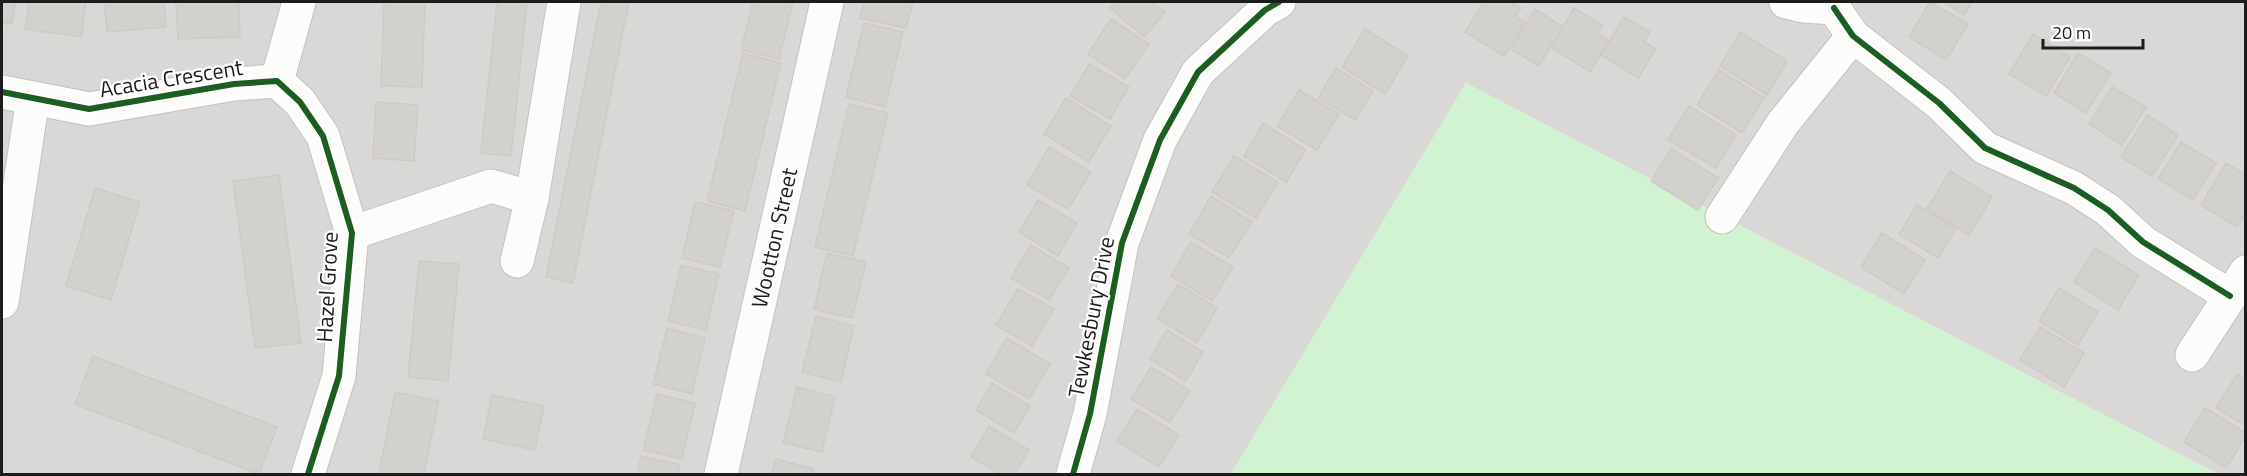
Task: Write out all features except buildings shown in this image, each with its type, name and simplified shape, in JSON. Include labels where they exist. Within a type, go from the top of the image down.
[{"type":"street","points":[[277,81],[298,2]]},
{"type":"street","points":[[517,261],[532,198],[564,2]]},
{"type":"street","name":"Wootton Street","points":[[721,474],[827,2]]},
{"type":"street","name":"Tewkesbury Drive","points":[[1073,474],[1090,414],[1122,243],[1160,140],[1198,72],[1264,10],[1279,2]]},
{"type":"street","points":[[1786,2],[1803,6],[1838,5],[1853,36],[1939,103],[1985,148],[2074,188],[2108,210],[2143,242],[2238,284],[2192,355]]},
{"type":"street","points":[[1722,216],[1783,123],[1853,36]]},
{"type":"street","name":"Acacia Crescent","points":[[2,92],[90,109],[234,84],[277,81]]},
{"type":"street","name":"Hazel Grove","points":[[277,81],[300,102],[323,136],[352,232],[339,376],[308,474]]},
{"type":"street","points":[[2,303],[33,98]]},
{"type":"street","points":[[352,232],[491,186],[532,198]]},
{"type":"shaded area","points":[[2,2],[2245,2],[2245,474],[2218,474],[1466,83],[1231,474],[2,474]]},
{"type":"green space","points":[[1466,83],[2218,474],[1231,474]]},
{"type":"cycle path","points":[[1073,474],[1090,414],[1122,243],[1160,140],[1198,72],[1265,10],[1279,2]]},
{"type":"cycle path","points":[[1834,8],[1853,36],[1939,103],[1985,148],[2074,188],[2108,210],[2143,242],[2230,296]]},
{"type":"cycle path","points":[[2,92],[89,109],[234,84],[277,81],[300,102],[323,136],[352,233],[339,376],[308,474]]}]
